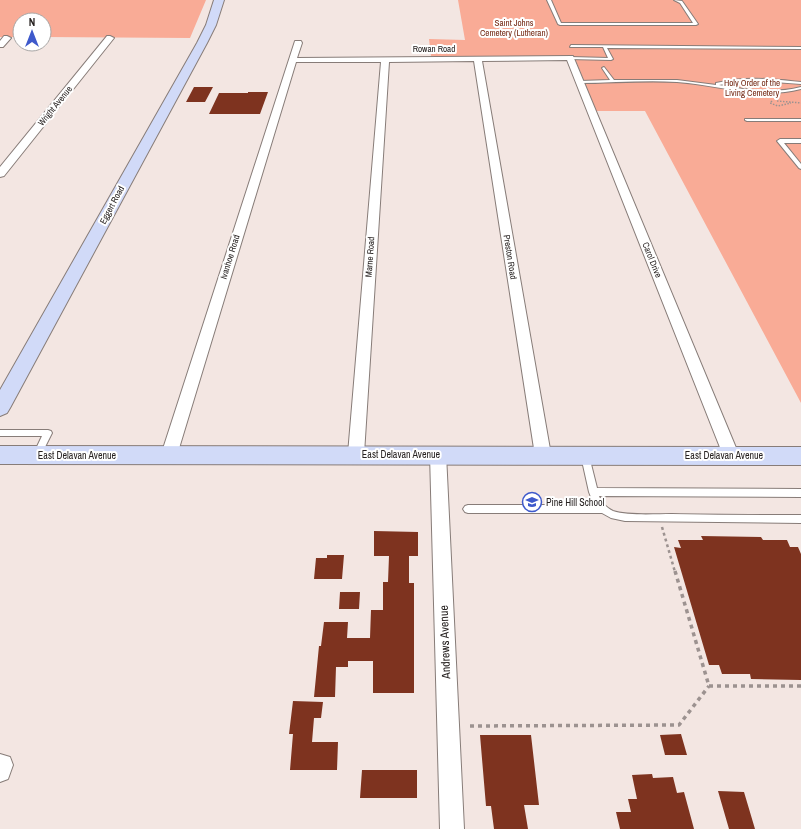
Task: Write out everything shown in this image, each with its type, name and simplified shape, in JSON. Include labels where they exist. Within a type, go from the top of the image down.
[{"type":"street","name":"Eggert Road","points":[[0,408],[202,43],[219,0]]},
{"type":"street","points":[[0,45],[7,38]]},
{"type":"street","name":"Wright Avenue","points":[[0,174],[110,38]]},
{"type":"street","name":"Ivanhoe Road","points":[[169,455],[298,43]]},
{"type":"street","name":"Rowan Road","points":[[292,60],[478,59],[571,61]]},
{"type":"street","name":"Preston Road","points":[[478,59],[543,455]]},
{"type":"street","name":"Marne Road","points":[[356,454],[385,60]]},
{"type":"street","name":"Carol Drive","points":[[571,61],[731,455]]},
{"type":"street","name":"East Delavan Avenue","points":[[0,455],[438,454],[801,456]]},
{"type":"street","name":"Andrews Avenue","points":[[438,454],[452,829]]},
{"type":"street","points":[[0,765],[2,765],[0,771]]},
{"type":"lane","points":[[549,0],[560,24],[696,24],[681,2],[676,0]]},
{"type":"lane","points":[[571,46],[801,48]]},
{"type":"lane","points":[[571,61],[611,59],[605,47]]},
{"type":"lane","points":[[604,68],[613,82]]},
{"type":"lane","points":[[714,84],[737,80],[756,79],[800,85]]},
{"type":"lane","points":[[580,82],[668,81],[714,84],[761,91],[792,90],[800,85]]},
{"type":"lane","points":[[725,83],[730,87]]},
{"type":"lane","points":[[747,120],[801,120]]},
{"type":"lane","points":[[801,141],[780,141],[801,167]]},
{"type":"lane","points":[[0,433],[48,433],[37,455]]},
{"type":"lane","points":[[585,455],[596,501],[603,509],[611,514],[625,517],[801,519]]},
{"type":"lane","points":[[593,492],[801,493]]},
{"type":"lane","points":[[468,509],[603,509]]},
{"type":"path","points":[[791,103],[778,106],[773,105],[770,102],[801,103]]},
{"type":"path","points":[[661,526],[709,686]]},
{"type":"path","points":[[709,686],[801,686]]},
{"type":"path","points":[[470,726],[679,725],[709,686]]},
{"type":"green space","points":[[0,0],[206,0],[190,38],[52,37],[52,12],[12,12],[12,37],[0,37]]},
{"type":"green space","points":[[458,0],[801,0],[801,403],[645,111],[596,111],[574,56],[431,56],[429,39],[465,40]]},
{"type":"building","points":[[194,87],[213,87],[205,102],[186,102]]},
{"type":"building","points":[[268,92],[260,114],[209,114],[219,93]]},
{"type":"building","points":[[374,531],[418,532],[418,556],[409,556],[409,583],[414,583],[414,693],[373,693],[373,661],[348,661],[348,667],[336,667],[335,697],[314,697],[319,646],[321,646],[324,622],[348,622],[347,638],[370,638],[371,610],[383,610],[383,582],[388,582],[389,556],[374,556]]},
{"type":"building","points":[[701,536],[761,537],[763,540],[787,540],[790,547],[798,547],[801,554],[801,680],[751,679],[750,674],[722,674],[719,665],[709,665],[674,547],[681,548],[678,540],[703,540]]},
{"type":"building","points":[[327,555],[344,555],[342,579],[314,579],[316,558],[327,558]]},
{"type":"building","points":[[340,592],[360,592],[359,609],[339,609]]},
{"type":"building","points":[[293,701],[323,702],[321,718],[314,718],[312,742],[338,742],[337,770],[290,770],[293,734],[289,734]]},
{"type":"building","points":[[681,734],[687,755],[665,755],[660,735]]},
{"type":"building","points":[[480,735],[531,735],[539,805],[524,805],[528,829],[494,829],[491,806],[486,806]]},
{"type":"building","points":[[362,770],[417,770],[417,798],[360,798]]},
{"type":"building","points":[[652,774],[653,778],[673,777],[677,793],[684,792],[694,829],[620,829],[616,812],[631,812],[628,799],[637,799],[632,775]]},
{"type":"building","points":[[718,791],[744,792],[755,829],[729,829]]},
{"type":"place","name":"Pine Hill School","points":[[532,502]]},
{"type":"park label","name":"Saint Johns Cemetery (Lutheran)","points":[[514,28]]},
{"type":"park label","name":"Holy Order of the Living Cemetery","points":[[752,88]]}]
